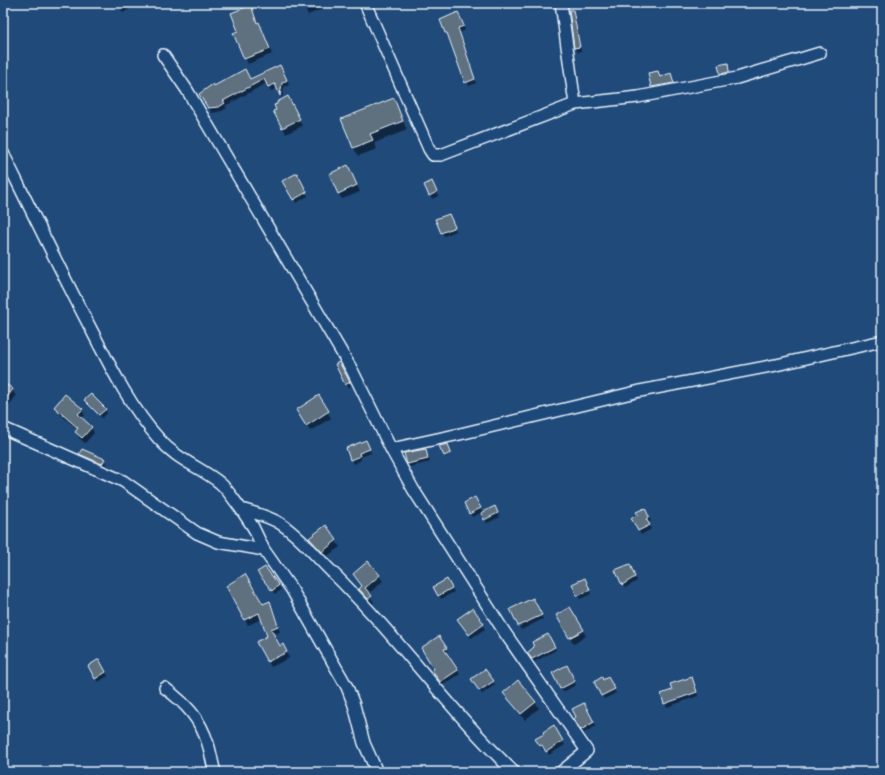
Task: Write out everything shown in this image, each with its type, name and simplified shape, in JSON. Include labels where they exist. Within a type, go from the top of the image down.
[{"type":"street","points":[[365,3],[428,149],[433,156],[441,155],[575,104],[638,97],[737,78],[820,53]]},
{"type":"street","points":[[561,3],[575,104]]},
{"type":"street","points":[[163,55],[187,90],[352,370],[391,449],[413,489],[505,633],[587,751],[561,772]]},
{"type":"street","points":[[3,152],[80,310],[137,411],[163,444],[186,462],[220,483],[241,509],[253,527],[264,550],[292,590],[347,687],[354,705],[364,743],[377,772]]},
{"type":"street","points":[[391,449],[640,391],[776,365],[882,341]]},
{"type":"street","points":[[3,428],[123,481],[197,533],[218,542],[264,550]]},
{"type":"street","points":[[241,509],[274,520],[296,538],[357,598],[457,713],[514,772]]},
{"type":"street","points":[[165,688],[180,699],[200,723],[209,746],[215,772]]},
{"type":"building","points":[[251,5],[257,23],[259,22],[270,49],[244,59],[233,33],[238,31],[231,13]]},
{"type":"building","points":[[569,10],[573,10],[580,47],[574,48]]},
{"type":"building","points":[[458,12],[464,26],[458,28],[475,79],[465,83],[447,33],[445,33],[440,20]]},
{"type":"building","points":[[728,63],[729,72],[720,74],[718,65]]},
{"type":"building","points":[[280,65],[287,80],[282,83],[280,96],[275,84],[268,87],[264,79],[223,101],[225,103],[219,107],[208,108],[199,94],[213,84],[214,86],[245,69],[250,79]]},
{"type":"building","points":[[658,71],[660,77],[671,73],[674,83],[651,87],[648,73]]},
{"type":"building","points":[[288,96],[300,119],[282,128],[273,111],[276,110],[274,105]]},
{"type":"building","points":[[394,98],[403,121],[370,134],[373,140],[353,148],[341,119]]},
{"type":"building","points":[[348,165],[357,185],[338,194],[329,174]]},
{"type":"building","points":[[297,173],[307,192],[293,200],[282,181]]},
{"type":"building","points":[[432,181],[437,192],[429,196],[424,185]]},
{"type":"building","points":[[449,214],[455,227],[441,233],[435,219]]},
{"type":"building","points":[[339,362],[350,382],[345,385],[335,364]]},
{"type":"building","points":[[3,382],[13,389],[3,403]]},
{"type":"building","points":[[65,394],[83,409],[78,414],[92,427],[82,438],[75,432],[78,428],[54,407]]},
{"type":"building","points":[[91,394],[106,409],[99,415],[84,400]]},
{"type":"building","points":[[319,395],[329,411],[306,426],[296,410]]},
{"type":"building","points":[[366,440],[370,449],[359,453],[360,456],[350,460],[346,448]]},
{"type":"building","points":[[448,444],[451,453],[444,456],[439,446]]},
{"type":"building","points":[[82,449],[105,459],[102,464],[79,454]]},
{"type":"building","points":[[426,449],[428,459],[407,464],[404,453]]},
{"type":"building","points":[[475,497],[481,508],[469,514],[464,503]]},
{"type":"building","points":[[495,506],[498,513],[484,520],[481,513]]},
{"type":"building","points":[[645,508],[649,517],[646,519],[650,525],[638,531],[631,518],[638,515],[636,512]]},
{"type":"building","points":[[326,525],[337,540],[322,552],[309,538]]},
{"type":"building","points":[[368,561],[380,575],[365,588],[372,596],[368,599],[359,589],[362,586],[353,574]]},
{"type":"building","points":[[630,564],[635,577],[622,585],[615,570]]},
{"type":"building","points":[[265,567],[279,585],[272,591],[257,572]]},
{"type":"building","points":[[245,574],[263,604],[270,601],[278,626],[271,629],[280,646],[283,644],[287,652],[267,662],[256,642],[267,636],[259,613],[244,620],[226,586]]},
{"type":"building","points":[[585,578],[590,590],[577,596],[572,584]]},
{"type":"building","points":[[447,579],[452,588],[438,596],[433,587]]},
{"type":"building","points":[[533,598],[542,615],[518,626],[510,609]]},
{"type":"building","points":[[570,607],[584,630],[569,638],[556,615]]},
{"type":"building","points":[[473,608],[484,624],[469,635],[457,619]]},
{"type":"building","points":[[548,634],[555,647],[532,659],[527,653],[534,647],[532,642]]},
{"type":"building","points":[[439,636],[447,648],[444,649],[458,670],[440,682],[421,648]]},
{"type":"building","points":[[99,659],[106,672],[95,679],[88,666]]},
{"type":"building","points":[[567,665],[575,681],[560,689],[552,673]]},
{"type":"building","points":[[485,669],[494,681],[479,691],[471,679]]},
{"type":"building","points":[[602,677],[603,680],[608,677],[615,689],[601,696],[594,682]]},
{"type":"building","points":[[692,677],[697,692],[664,704],[661,694],[672,690],[670,684]]},
{"type":"building","points":[[518,680],[536,702],[521,714],[503,693]]},
{"type":"building","points":[[584,703],[594,722],[581,730],[573,719],[576,717],[572,709]]},
{"type":"building","points":[[554,725],[563,741],[546,752],[542,745],[540,746],[535,739],[544,734],[543,732]]}]
